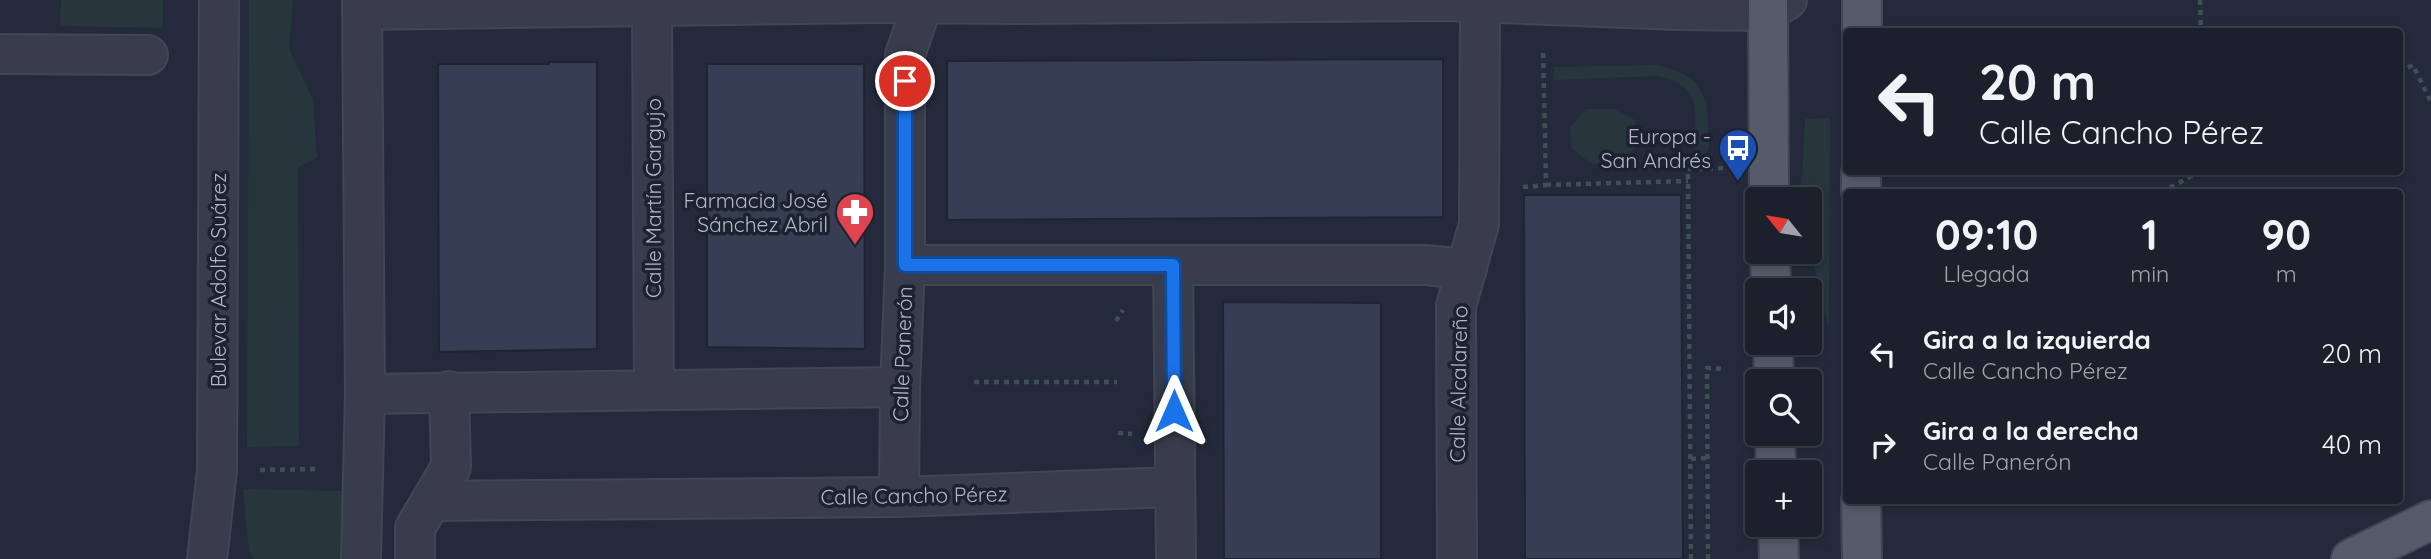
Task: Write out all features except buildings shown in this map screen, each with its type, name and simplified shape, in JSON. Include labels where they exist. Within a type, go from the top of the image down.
[{"type":"main road","points":[[1862,0],[1862,28]]},
{"type":"main road","points":[[1769,187],[1775,4]]},
{"type":"main road","points":[[1861,504],[1862,559]]},
{"type":"main road","points":[[2351,559],[2431,520]]},
{"type":"main road","points":[[1778,537],[1779,559]]},
{"type":"street","name":"Bulevar Adolfo Suárez","points":[[207,559],[217,470],[219,0]]},
{"type":"street","points":[[361,559],[365,394],[362,5],[652,7],[924,2],[1775,4]]},
{"type":"street","name":"Calle Panerón","points":[[899,497],[905,265],[905,55],[924,2]]},
{"type":"street","name":"Calle Alcalareño","points":[[1457,559],[1456,306],[1479,224],[1480,3]]},
{"type":"street","name":"Calle Martín Gargujo","points":[[652,7],[654,390]]},
{"type":"street","points":[[0,54],[125,61]]},
{"type":"street","points":[[905,265],[1425,265],[1466,269]]},
{"type":"street","points":[[1173,265],[1176,559]]},
{"type":"street","points":[[365,394],[900,387]]},
{"type":"street","points":[[415,559],[415,528],[451,467],[449,391]]},
{"type":"street","name":"Calle Cancho Pérez","points":[[431,501],[899,497],[1174,488]]},
{"type":"path","points":[[2200,0],[2201,28]]},
{"type":"path","points":[[1546,185],[1559,4]]},
{"type":"path","points":[[2403,70],[2413,65],[2431,102]]},
{"type":"path","points":[[1690,559],[1688,169],[1714,168]]},
{"type":"path","points":[[2167,189],[2194,175]]},
{"type":"path","points":[[1479,187],[1688,181]]},
{"type":"path","points":[[1116,321],[1123,309]]},
{"type":"path","points":[[1708,559],[1707,369],[1725,369]]},
{"type":"path","points":[[974,382],[1117,383]]},
{"type":"path","points":[[1691,459],[1707,458]]},
{"type":"path","points":[[248,470],[318,469]]},
{"type":"shaded area","points":[[61,0],[163,0],[163,28],[60,26]]},
{"type":"shaded area","points":[[249,0],[293,0],[289,49],[313,99],[317,158],[298,167],[299,446],[247,447]]},
{"type":"shaded area","points":[[1656,65],[1687,76],[1702,94],[1708,118],[1709,149],[1702,157],[1695,156],[1696,116],[1691,95],[1673,81],[1658,76],[1554,80],[1554,67]]},
{"type":"shaded area","points":[[1586,109],[1614,109],[1635,120],[1635,148],[1617,164],[1592,164],[1571,148],[1570,127]]},
{"type":"shaded area","points":[[1830,118],[1829,329],[1822,299],[1822,278],[1817,278],[1814,264],[1822,264],[1822,187],[1802,187],[1805,119]]},
{"type":"shaded area","points":[[243,489],[342,491],[341,559],[253,559],[249,550]]},
{"type":"place","name":"Europa - San Andrés","points":[[1738,182]]},
{"type":"place","name":"Farmacia José Sánchez Abril","points":[[855,246]]},
{"type":"route","points":[[905,81],[905,265],[1173,265],[1174,411]]}]
